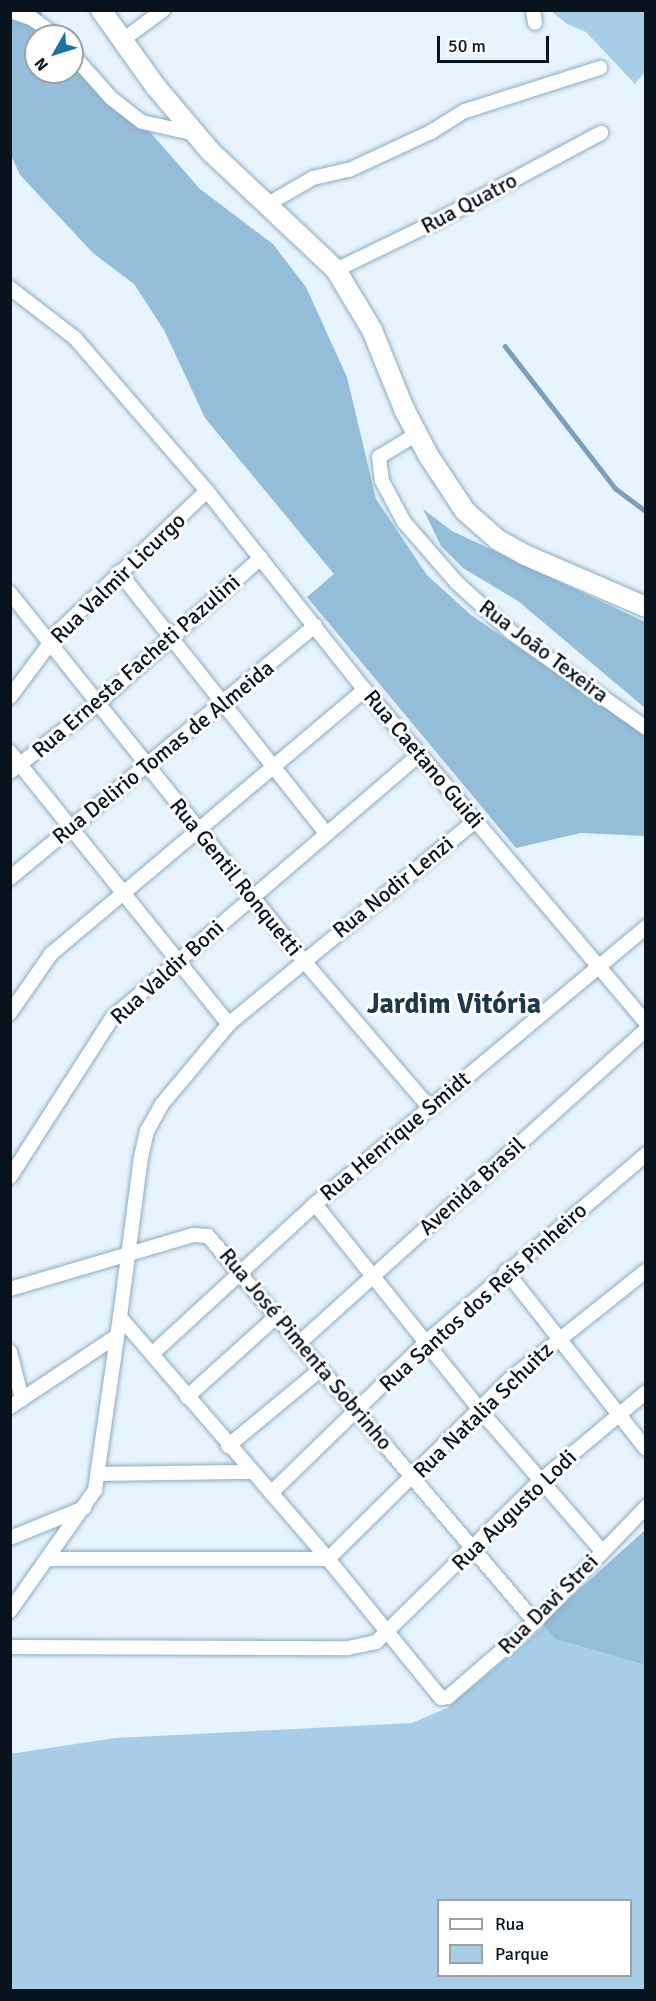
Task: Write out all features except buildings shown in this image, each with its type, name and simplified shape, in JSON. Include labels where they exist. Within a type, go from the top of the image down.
[{"type":"street","points":[[101,10],[124,39],[156,87],[224,165],[336,270],[372,330],[417,434],[449,491],[485,530],[525,555],[645,607]]},
{"type":"street","points":[[124,39],[163,10]]},
{"type":"street","points":[[10,11],[33,18],[41,24]]},
{"type":"street","points":[[84,68],[111,98],[142,122],[196,134]]},
{"type":"street","points":[[268,204],[313,178],[349,170],[431,132],[465,111],[600,68]]},
{"type":"street","name":"Rua Quatro","points":[[336,270],[434,223],[601,133]]},
{"type":"street","name":"Rua Caetano Guidi","points":[[10,288],[75,338],[207,491],[365,690],[599,964],[645,1023]]},
{"type":"street","name":"Rua João Texeira","points":[[417,434],[379,457],[382,481],[404,522],[456,584],[511,632],[645,728]]},
{"type":"street","name":"Rua Valmir Licurgo","points":[[10,697],[51,641],[119,572],[207,491]]},
{"type":"street","name":"Rua Ernesta Facheti Pazulini","points":[[16,768],[98,703],[261,558]]},
{"type":"street","points":[[119,572],[326,833]]},
{"type":"street","name":"Rua Gentil Ronquetti","points":[[10,593],[51,641],[303,960],[429,1107]]},
{"type":"street","name":"Rua Delirio Tomas de Almeida","points":[[10,878],[315,626]]},
{"type":"street","points":[[10,1013],[51,954],[365,690]]},
{"type":"street","points":[[10,752],[16,768],[71,828],[229,1024]]},
{"type":"street","name":"Rua Valdir Boni","points":[[10,1177],[104,1028],[177,960],[419,754]]},
{"type":"street","name":"Rua Nodir Lenzi","points":[[10,1611],[84,1508],[100,1474],[127,1258],[147,1131],[162,1104],[229,1024],[303,960],[476,821]]},
{"type":"street","name":"Rua Henrique Smidt","points":[[152,1354],[243,1273],[315,1204],[645,927]]},
{"type":"street","name":"Avenida Brasil","points":[[298,1344],[645,1030]]},
{"type":"street","name":"Rua Santos dos Reis Pinheiro","points":[[271,1493],[357,1412],[425,1343],[506,1271],[645,1154]]},
{"type":"street","points":[[315,1204],[479,1409],[602,1551]]},
{"type":"street","name":"Rua José Pimenta Sobrinho","points":[[10,1289],[127,1258],[201,1233],[216,1241],[298,1344],[535,1622]]},
{"type":"street","points":[[506,1271],[645,1449]]},
{"type":"street","name":"Rua Natalia Schuitz","points":[[328,1559],[479,1409],[558,1338],[645,1271]]},
{"type":"street","points":[[187,1397],[277,1316]]},
{"type":"street","points":[[120,1317],[228,1446],[328,1559],[388,1633]]},
{"type":"street","points":[[10,1352],[16,1403],[117,1336]]},
{"type":"street","points":[[228,1446],[320,1370]]},
{"type":"street","name":"Rua Augusto Lodi","points":[[10,1647],[348,1648],[365,1646],[388,1633],[540,1481],[645,1392]]},
{"type":"street","points":[[100,1474],[252,1472]]},
{"type":"street","points":[[10,1538],[84,1508]]},
{"type":"street","name":"Rua Davi Strei","points":[[388,1633],[435,1694],[448,1697],[535,1622],[645,1508]]},
{"type":"street","points":[[49,1559],[328,1559]]},
{"type":"green space","points":[[551,11],[645,11],[645,72],[635,84],[586,32],[567,24]]},
{"type":"green space","points":[[545,1626],[555,1639],[645,1665],[645,1990],[11,1990],[10,1754],[115,1738],[412,1723],[447,1708]]},
{"type":"shaded area","points":[[12,11],[42,11],[42,20],[47,24],[24,24],[24,84],[84,84],[84,57],[200,189],[273,244],[306,287],[347,377],[376,499],[427,575],[471,615],[645,734],[645,836],[581,833],[516,848],[307,597],[334,574],[205,418],[164,330],[134,284],[93,253],[20,175],[11,155]]},
{"type":"shaded area","points":[[423,509],[452,531],[645,622],[645,708],[518,601],[463,568],[441,546]]},
{"type":"shaded area","points":[[645,1530],[645,1665],[555,1639],[542,1623]]},
{"type":"waterway","points":[[505,346],[615,488],[646,511]]},
{"type":"district","name":"Jardim Vitória","points":[[454,1004]]}]
